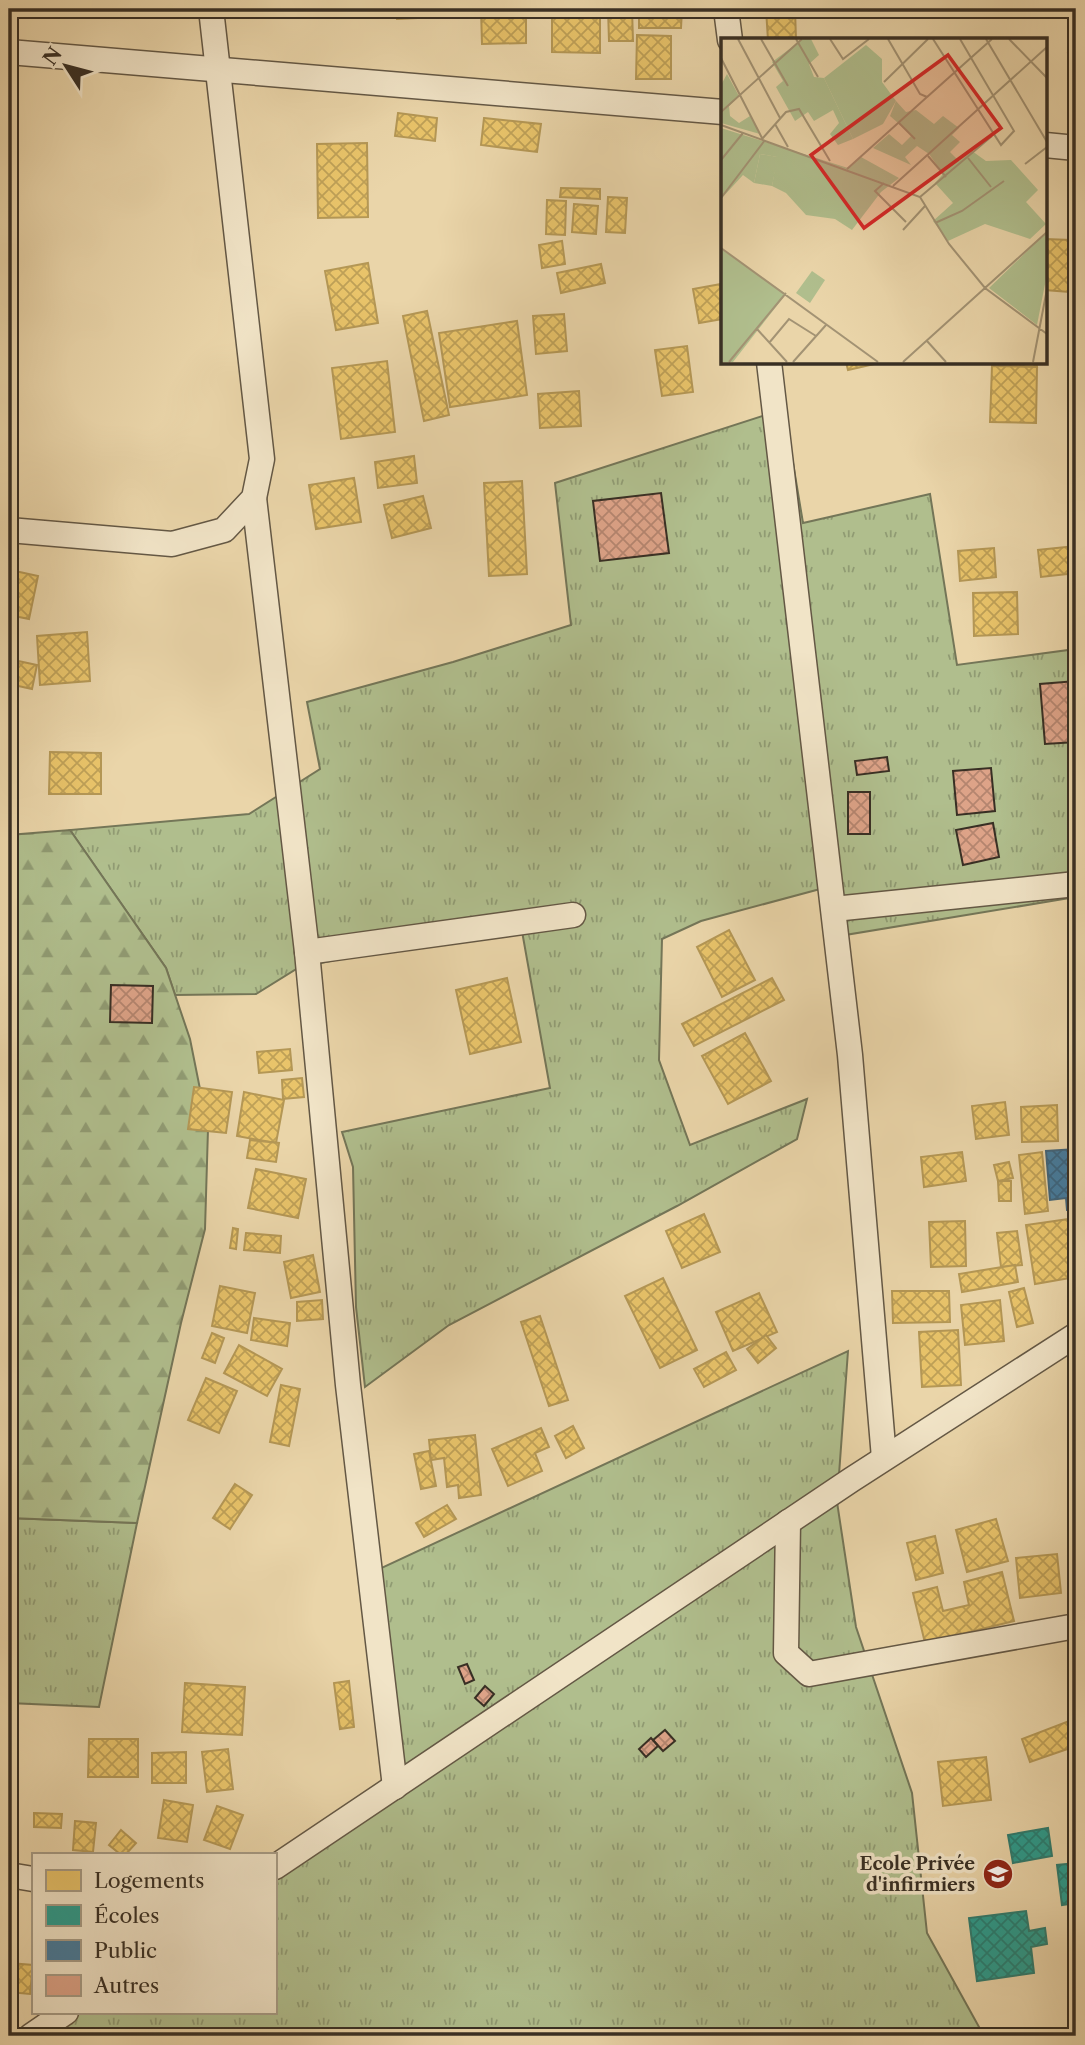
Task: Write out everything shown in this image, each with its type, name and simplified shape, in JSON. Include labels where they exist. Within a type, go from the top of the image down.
[{"type":"street","points":[[211,9],[262,459],[254,498],[307,952],[348,1385],[395,1787]]},
{"type":"street","points":[[726,9],[730,38]]},
{"type":"street","points":[[9,52],[721,112]]},
{"type":"street","points":[[1046,145],[1076,148]]},
{"type":"street","points":[[769,364],[850,1055],[884,1458]]},
{"type":"street","points":[[9,530],[172,544],[224,530],[254,498]]},
{"type":"street","points":[[834,909],[1076,884]]},
{"type":"street","points":[[307,952],[573,915]]},
{"type":"street","points":[[276,1866],[884,1458],[1076,1335]]},
{"type":"street","points":[[788,1522],[786,1653],[809,1674],[1076,1626]]},
{"type":"street","points":[[9,1875],[32,1879]]},
{"type":"street","points":[[31,2036],[63,2014]]},
{"type":"green space","points":[[784,409],[803,523],[930,494],[957,665],[1076,649],[1076,897],[845,935],[835,885],[701,921],[662,939],[659,1060],[690,1145],[807,1099],[797,1139],[677,1206],[449,1325],[365,1387],[356,1307],[353,1167],[342,1132],[550,1088],[520,920],[298,968],[256,994],[175,995],[166,968],[70,830],[249,814],[320,769],[307,702],[453,662],[571,625],[555,483]]},
{"type":"green space","points":[[70,830],[166,968],[190,1039],[208,1129],[205,1229],[181,1323],[137,1523],[9,1518],[9,835]]},
{"type":"green space","points":[[848,1351],[837,1502],[856,1627],[912,1793],[927,1933],[984,2036],[30,2036],[63,2014],[276,2014],[276,1862],[389,1775],[377,1570]]},
{"type":"green space","points":[[9,1518],[137,1523],[99,1707],[9,1703]]},
{"type":"building: Logements","points":[[396,9],[461,9],[461,16],[397,19]]},
{"type":"building: Logements","points":[[481,9],[526,9],[526,43],[482,44]]},
{"type":"building: Logements","points":[[552,9],[600,9],[600,53],[552,52]]},
{"type":"building: Logements","points":[[608,9],[632,9],[633,41],[609,41]]},
{"type":"building: Logements","points":[[639,9],[682,9],[681,28],[639,28]]},
{"type":"building: Logements","points":[[766,9],[795,9],[796,38],[768,38]]},
{"type":"building: Logements","points":[[637,35],[671,36],[671,79],[636,79]]},
{"type":"building: Logements","points":[[1076,50],[1076,77],[1068,53]]},
{"type":"building: Logements","points":[[398,113],[437,118],[435,141],[395,136]]},
{"type":"building: Logements","points":[[484,118],[541,124],[537,152],[481,145]]},
{"type":"building: Logements","points":[[367,143],[368,217],[318,218],[317,144]]},
{"type":"building: Logements","points":[[561,188],[600,189],[600,199],[560,197]]},
{"type":"building: Logements","points":[[608,197],[627,198],[625,233],[606,232]]},
{"type":"building: Logements","points":[[547,200],[566,201],[565,235],[546,234]]},
{"type":"building: Logements","points":[[574,204],[598,206],[596,234],[572,232]]},
{"type":"building: Logements","points":[[1046,239],[1071,240],[1069,292],[1046,290]]},
{"type":"building: Logements","points":[[562,241],[565,264],[542,268],[539,245]]},
{"type":"building: Logements","points":[[368,263],[378,323],[336,330],[325,271]]},
{"type":"building: Logements","points":[[601,264],[605,283],[561,293],[557,273]]},
{"type":"building: Logements","points":[[721,284],[721,319],[699,323],[693,289]]},
{"type":"building: Logements","points":[[427,311],[449,415],[424,421],[403,316]]},
{"type":"building: Logements","points":[[564,314],[567,351],[536,354],[533,316]]},
{"type":"building: Logements","points":[[517,321],[527,395],[450,407],[439,333]]},
{"type":"building: Logements","points":[[687,346],[693,392],[662,396],[655,350]]},
{"type":"building: Logements","points":[[387,361],[395,432],[341,439],[332,368]]},
{"type":"building: Logements","points":[[846,364],[874,364],[848,370]]},
{"type":"building: Logements","points":[[1010,364],[1036,364],[1037,367],[1011,370]]},
{"type":"building: Logements","points":[[992,366],[1037,367],[1036,423],[990,422]]},
{"type":"building: Logements","points":[[579,391],[581,426],[540,428],[538,394]]},
{"type":"building: Logements","points":[[414,456],[417,483],[378,488],[375,462]]},
{"type":"building: Logements","points":[[354,478],[361,522],[316,529],[309,485]]},
{"type":"building: Logements","points":[[522,481],[527,574],[489,576],[484,483]]},
{"type":"building: Logements","points":[[423,496],[431,528],[392,538],[384,505]]},
{"type":"building: Logements","points":[[1075,546],[1076,573],[1041,577],[1038,550]]},
{"type":"building: Logements","points":[[994,548],[996,577],[960,581],[958,551]]},
{"type":"building: Logements","points":[[9,558],[18,559],[11,591],[9,591]]},
{"type":"building: Logements","points":[[15,571],[38,576],[29,619],[9,615]]},
{"type":"building: Logements","points":[[1017,592],[1018,634],[974,636],[973,593]]},
{"type":"building: Logements","points":[[87,632],[90,681],[40,685],[37,636]]},
{"type":"building: Logements","points":[[9,659],[37,665],[32,689],[9,684]]},
{"type":"building: Logements","points":[[50,752],[101,753],[101,794],[49,794]]},
{"type":"building: Logements","points":[[729,930],[755,980],[722,997],[697,947]]},
{"type":"building: Logements","points":[[507,978],[521,1042],[470,1054],[456,990]]},
{"type":"building: Logements","points":[[772,978],[784,1000],[694,1046],[682,1024]]},
{"type":"building: Logements","points":[[745,1033],[771,1081],[728,1104],[702,1056]]},
{"type":"building: Logements","points":[[290,1049],[292,1070],[259,1073],[257,1052]]},
{"type":"building: Logements","points":[[302,1078],[304,1097],[283,1099],[282,1080]]},
{"type":"building: Logements","points":[[194,1087],[232,1092],[226,1133],[188,1129]]},
{"type":"building: Logements","points":[[244,1092],[284,1100],[276,1143],[237,1136]]},
{"type":"building: Logements","points":[[1005,1102],[1009,1135],[976,1139],[972,1106]]},
{"type":"building: Logements","points":[[1057,1105],[1058,1141],[1022,1142],[1021,1107]]},
{"type":"building: Logements","points":[[250,1140],[279,1143],[276,1162],[247,1158]]},
{"type":"building: Logements","points":[[962,1152],[966,1181],[924,1187],[921,1157]]},
{"type":"building: Logements","points":[[1042,1152],[1048,1211],[1025,1214],[1019,1155]]},
{"type":"building: Logements","points":[[1009,1162],[1013,1178],[998,1181],[994,1165]]},
{"type":"building: Logements","points":[[256,1169],[306,1179],[298,1218],[248,1208]]},
{"type":"building: Logements","points":[[998,1181],[1011,1181],[1011,1201],[999,1201]]},
{"type":"building: Logements","points":[[704,1214],[720,1252],[682,1268],[666,1231]]},
{"type":"building: Logements","points":[[1076,1218],[1076,1277],[1035,1284],[1026,1225]]},
{"type":"building: Logements","points":[[965,1221],[966,1266],[931,1267],[929,1222]]},
{"type":"building: Logements","points":[[233,1228],[238,1229],[236,1249],[230,1248]]},
{"type":"building: Logements","points":[[1017,1231],[1022,1265],[1001,1267],[997,1233]]},
{"type":"building: Logements","points":[[246,1233],[281,1236],[280,1253],[244,1250]]},
{"type":"building: Logements","points":[[313,1255],[320,1292],[291,1298],[284,1262]]},
{"type":"building: Logements","points":[[1015,1265],[1018,1282],[962,1292],[959,1274]]},
{"type":"building: Logements","points":[[663,1278],[697,1350],[660,1368],[625,1296]]},
{"type":"building: Logements","points":[[220,1286],[255,1293],[247,1333],[212,1326]]},
{"type":"building: Logements","points":[[1024,1288],[1033,1323],[1017,1327],[1009,1292]]},
{"type":"building: Logements","points":[[892,1291],[949,1291],[950,1322],[893,1323]]},
{"type":"building: Logements","points":[[759,1293],[777,1332],[733,1351],[716,1312]]},
{"type":"building: Logements","points":[[322,1300],[323,1319],[297,1321],[297,1302]]},
{"type":"building: Logements","points":[[1000,1300],[1004,1341],[965,1345],[961,1305]]},
{"type":"building: Logements","points":[[540,1316],[568,1400],[549,1406],[521,1322]]},
{"type":"building: Logements","points":[[254,1318],[290,1323],[287,1346],[251,1340]]},
{"type":"building: Logements","points":[[958,1330],[961,1385],[922,1387],[919,1332]]},
{"type":"building: Logements","points":[[212,1333],[224,1338],[215,1363],[202,1358]]},
{"type":"building: Logements","points":[[766,1335],[776,1348],[758,1363],[747,1349]]},
{"type":"building: Logements","points":[[239,1345],[282,1369],[267,1396],[224,1373]]},
{"type":"building: Logements","points":[[726,1352],[736,1370],[704,1387],[694,1369]]},
{"type":"building: Logements","points":[[206,1378],[237,1391],[219,1433],[188,1420]]},
{"type":"building: Logements","points":[[281,1385],[300,1389],[289,1446],[270,1442]]},
{"type":"building: Logements","points":[[573,1426],[584,1448],[566,1458],[555,1436]]},
{"type":"building: Logements","points":[[541,1428],[549,1447],[535,1453],[542,1471],[508,1486],[492,1449]]},
{"type":"building: Logements","points":[[475,1435],[481,1495],[459,1498],[458,1485],[447,1487],[444,1458],[431,1460],[429,1440]]},
{"type":"building: Logements","points":[[429,1451],[436,1486],[421,1489],[414,1454]]},
{"type":"building: Logements","points":[[235,1484],[252,1495],[230,1529],[213,1518]]},
{"type":"building: Logements","points":[[447,1505],[456,1519],[424,1537],[416,1523]]},
{"type":"building: Logements","points":[[996,1519],[1008,1561],[967,1572],[956,1530]]},
{"type":"building: Logements","points":[[935,1536],[943,1573],[916,1580],[907,1543]]},
{"type":"building: Logements","points":[[1057,1554],[1061,1593],[1020,1598],[1016,1558]]},
{"type":"building: Logements","points":[[1002,1572],[1014,1621],[925,1643],[913,1593],[937,1587],[943,1611],[969,1605],[964,1582]]},
{"type":"building: Logements","points":[[1076,1605],[1076,1622],[1072,1623],[1070,1606]]},
{"type":"building: Logements","points":[[349,1681],[354,1727],[340,1729],[334,1683]]},
{"type":"building: Logements","points":[[185,1683],[245,1687],[242,1735],[182,1732]]},
{"type":"building: Logements","points":[[1069,1721],[1076,1746],[1030,1762],[1022,1739]]},
{"type":"building: Logements","points":[[89,1739],[138,1739],[138,1777],[88,1777]]},
{"type":"building: Logements","points":[[228,1749],[233,1789],[207,1792],[202,1752]]},
{"type":"building: Logements","points":[[186,1752],[186,1783],[152,1783],[152,1753]]},
{"type":"building: Logements","points":[[986,1757],[991,1800],[943,1806],[938,1762]]},
{"type":"building: Logements","points":[[164,1800],[193,1805],[187,1842],[158,1838]]},
{"type":"building: Logements","points":[[217,1806],[243,1815],[230,1849],[204,1840]]},
{"type":"building: Logements","points":[[34,1813],[62,1814],[61,1828],[34,1827]]},
{"type":"building: Logements","points":[[75,1821],[96,1823],[93,1852],[73,1850]]},
{"type":"building: Logements","points":[[121,1830],[136,1843],[127,1853],[119,1853],[109,1845]]},
{"type":"building: Logements","points":[[9,1963],[32,1965],[30,1994],[9,1992]]},
{"type":"building: Écoles","points":[[1048,1828],[1052,1856],[1013,1863],[1008,1835]]},
{"type":"building: Écoles","points":[[1076,1863],[1076,1903],[1062,1905],[1057,1865]]},
{"type":"building: Écoles","points":[[1026,1911],[1029,1931],[1045,1928],[1047,1944],[1031,1947],[1034,1973],[977,1981],[969,1918]]},
{"type":"building: Public","points":[[1076,1149],[1076,1209],[1067,1210],[1066,1198],[1050,1200],[1046,1151]]},
{"type":"building: Autres","points":[[661,493],[669,553],[600,561],[593,501]]},
{"type":"building: Autres","points":[[1076,681],[1076,742],[1045,744],[1040,684]]},
{"type":"building: Autres","points":[[887,757],[889,771],[857,775],[855,761]]},
{"type":"building: Autres","points":[[991,768],[995,811],[957,815],[953,771]]},
{"type":"building: Autres","points":[[848,792],[870,792],[870,834],[848,834]]},
{"type":"building: Autres","points":[[993,823],[999,857],[963,865],[956,830]]},
{"type":"building: Autres","points":[[111,985],[153,986],[152,1023],[110,1022]]},
{"type":"building: Autres","points":[[467,1664],[474,1680],[465,1684],[458,1667]]},
{"type":"building: Autres","points":[[485,1686],[494,1694],[484,1706],[475,1698]]},
{"type":"building: Autres","points":[[665,1730],[675,1741],[663,1751],[653,1740]]},
{"type":"building: Autres","points":[[651,1738],[658,1746],[646,1757],[639,1749]]},
{"type":"place","name":"Ecole Privée d'infirmiers","points":[[998,1874]]}]
